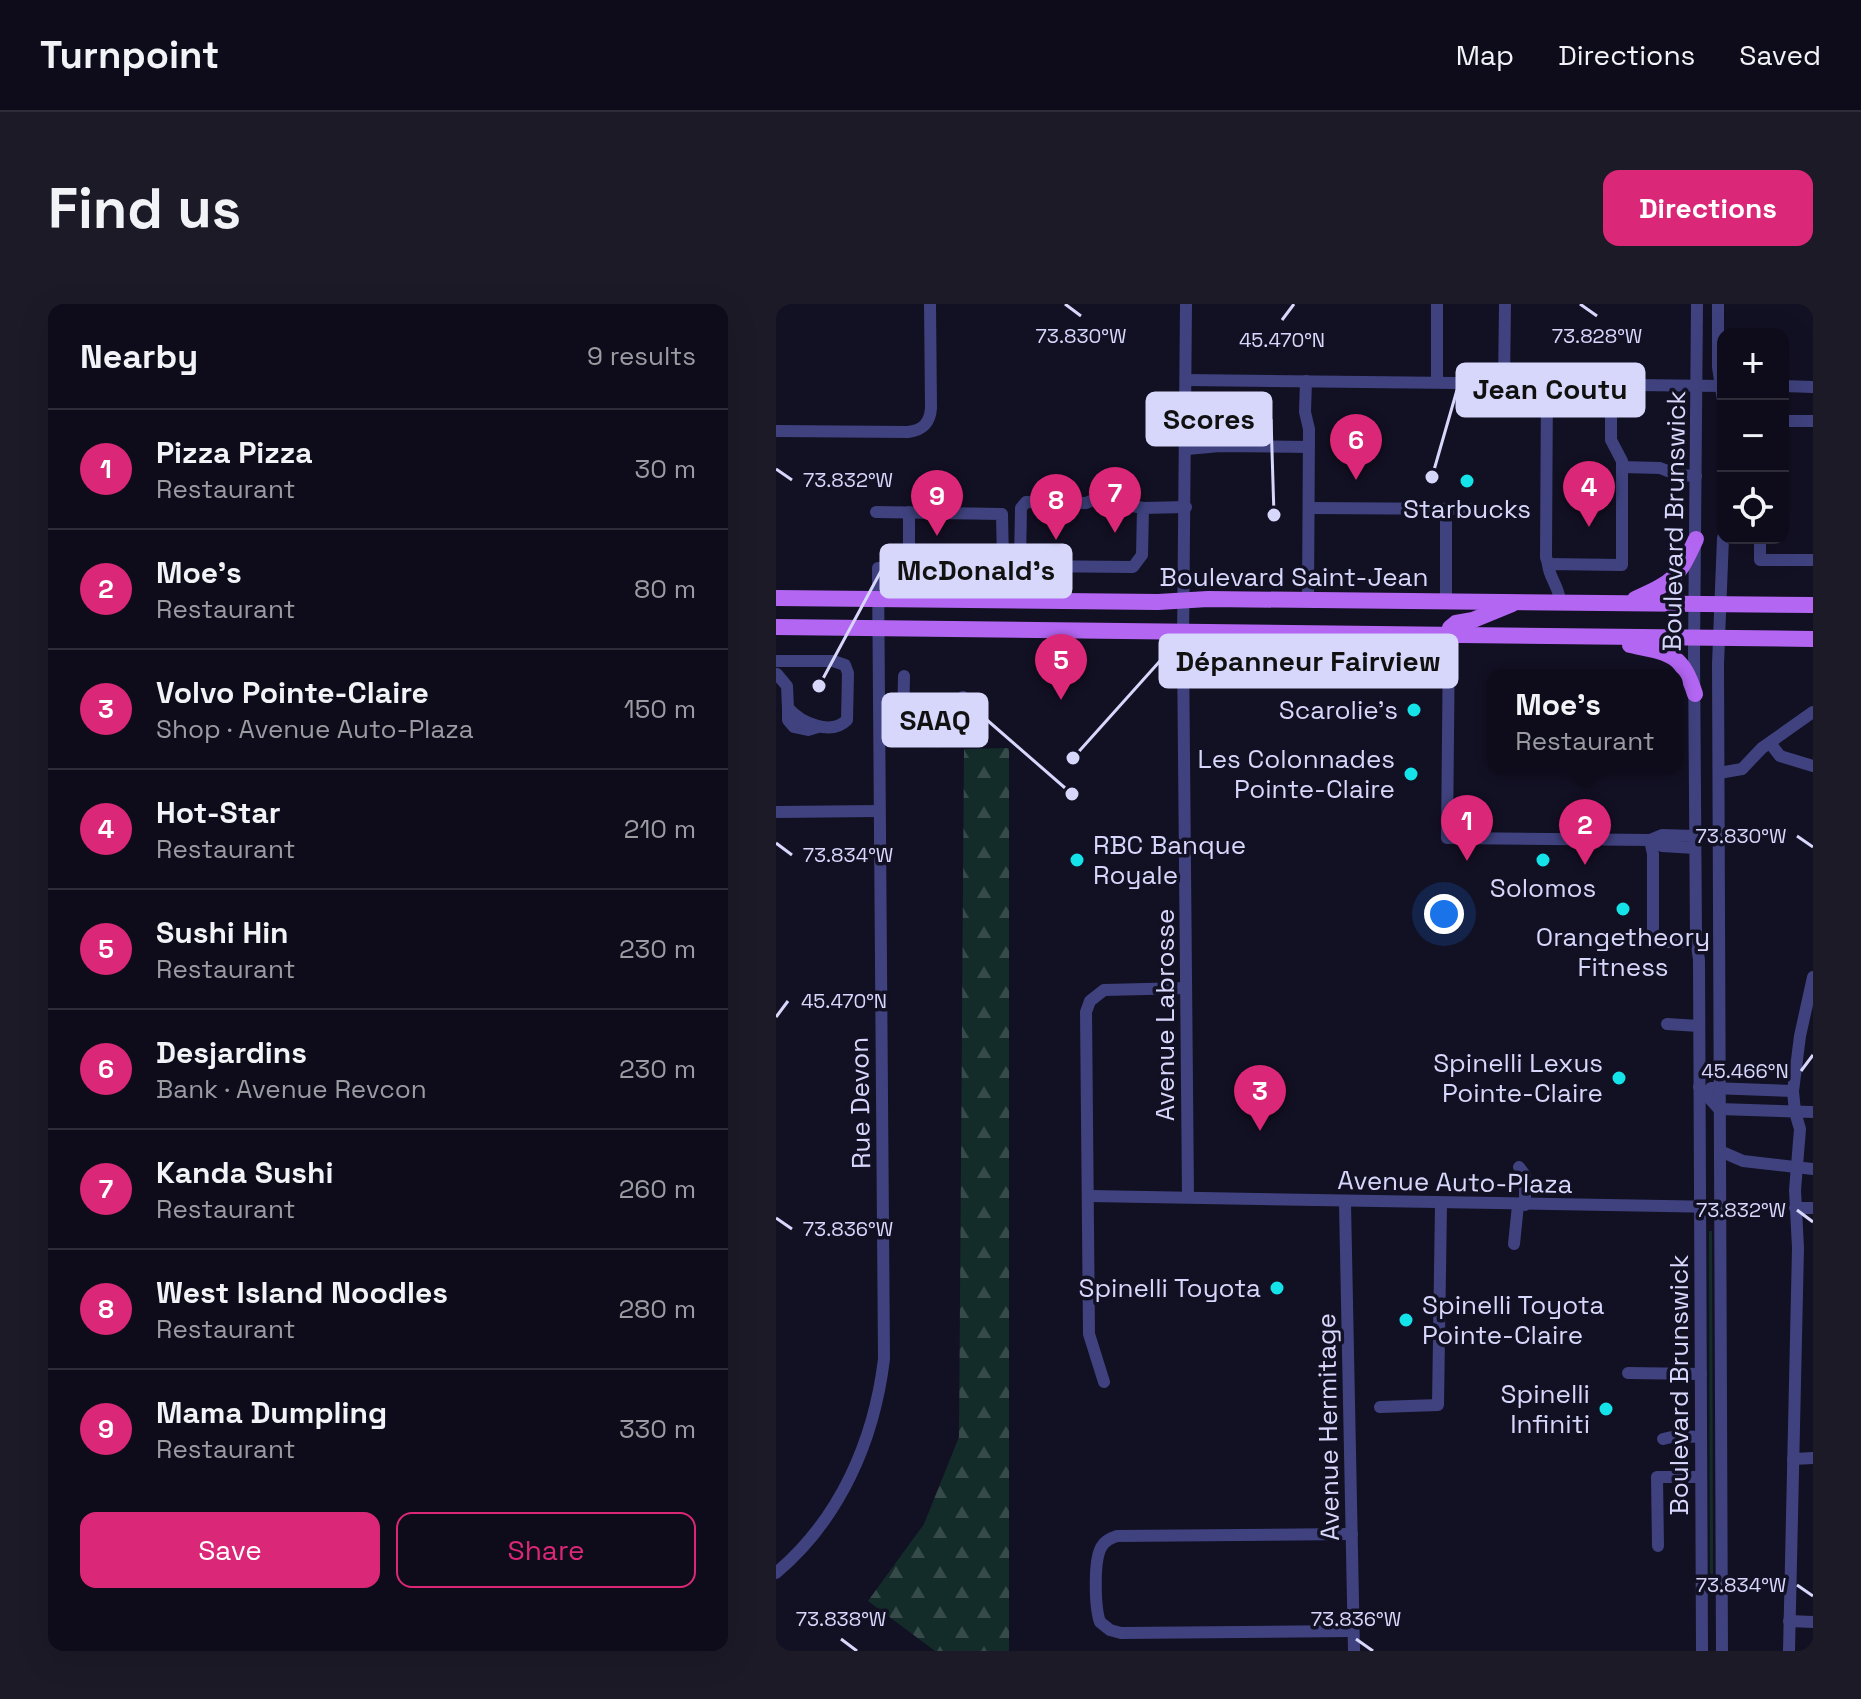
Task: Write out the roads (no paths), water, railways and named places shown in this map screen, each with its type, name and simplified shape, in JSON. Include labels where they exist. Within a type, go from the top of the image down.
[{"type":"main road","points":[[1630,602],[1676,577],[1696,539]]},
{"type":"main road","name":"Boulevard Saint-Jean","points":[[776,598],[1308,599],[1813,605]]},
{"type":"main road","points":[[1449,635],[1450,628],[1456,623],[1473,620],[1522,601]]},
{"type":"main road","points":[[776,627],[1813,639]]},
{"type":"main road","points":[[1585,637],[1668,653],[1683,665],[1695,694]]},
{"type":"street","points":[[776,431],[908,432],[923,427],[930,418],[931,408],[930,304]]},
{"type":"street","name":"Avenue Labrosse","points":[[1186,304],[1184,632],[1188,1197]]},
{"type":"street","points":[[1437,304],[1437,382]]},
{"type":"street","points":[[1504,383],[1505,304]]},
{"type":"street","name":"Boulevard Brunswick","points":[[1697,304],[1695,842],[1699,1026],[1702,1651]]},
{"type":"street","name":"Boulevard Brunswick","points":[[1718,304],[1718,328]]},
{"type":"street","points":[[1186,380],[1717,386]]},
{"type":"street","points":[[1306,381],[1308,599]]},
{"type":"street","points":[[1547,383],[1546,557],[1550,574],[1559,588],[1560,601]]},
{"type":"street","points":[[1548,564],[1622,565],[1622,461],[1611,440],[1611,384]]},
{"type":"street","points":[[1789,386],[1813,387]]},
{"type":"street","points":[[1789,421],[1813,421]]},
{"type":"street","points":[[1187,449],[1220,446],[1309,447]]},
{"type":"street","points":[[1622,467],[1660,468],[1678,475],[1696,476]]},
{"type":"street","points":[[1030,600],[1021,508],[1026,502],[1086,503],[1107,494],[1123,504],[1143,508],[1186,507]]},
{"type":"street","points":[[909,512],[909,560],[1133,567],[1142,555],[1143,508]]},
{"type":"street","points":[[1309,508],[1474,509]]},
{"type":"street","points":[[1446,509],[1446,600]]},
{"type":"street","points":[[876,512],[1002,514],[1003,561]]},
{"type":"street","name":"Boulevard Brunswick","points":[[1722,1651],[1718,638],[1723,544]]},
{"type":"street","points":[[1760,544],[1760,560],[1813,560]]},
{"type":"street","name":"Rue Devon","points":[[776,1573],[821,1525],[850,1477],[872,1424],[881,1379],[885,1329],[878,568],[896,568],[909,560]]},
{"type":"street","points":[[984,560],[984,600]]},
{"type":"street","points":[[1449,635],[1447,838],[1650,840],[1662,835],[1695,842]]},
{"type":"street","points":[[833,661],[845,665],[848,673],[847,720],[837,727],[818,727],[788,708],[787,686],[777,668],[833,661]]},
{"type":"street","points":[[904,676],[903,724],[923,740],[946,741],[959,734],[959,708],[963,697]]},
{"type":"street","points":[[1719,773],[1742,769],[1770,743],[1813,712]]},
{"type":"street","points":[[1770,743],[1780,756],[1813,766]]},
{"type":"street","points":[[776,812],[879,811]]},
{"type":"street","points":[[1650,840],[1653,854],[1653,942],[1696,942]]},
{"type":"street","points":[[1789,1651],[1798,1248],[1795,1208],[1800,1129],[1793,1091],[1800,1036],[1813,977]]},
{"type":"street","points":[[1104,1382],[1089,1334],[1086,1012],[1098,992],[1109,989],[1186,988]]},
{"type":"street","points":[[1667,1024],[1699,1026]]},
{"type":"street","points":[[1699,1087],[1793,1091]]},
{"type":"street","points":[[1699,1087],[1719,1109],[1813,1112]]},
{"type":"street","points":[[1720,1151],[1743,1161],[1813,1169]]},
{"type":"street","points":[[1514,1244],[1525,1175],[1519,1167]]},
{"type":"street","name":"Avenue Auto-Plaza","points":[[1090,1196],[1345,1203],[1720,1207]]},
{"type":"street","name":"Avenue Hermitage","points":[[1345,1203],[1354,1651]]},
{"type":"street","points":[[1380,1407],[1438,1405],[1441,1204]]},
{"type":"street","points":[[1795,1208],[1813,1208]]},
{"type":"street","points":[[1628,1373],[1701,1374]]},
{"type":"street","points":[[1663,1439],[1701,1437]]},
{"type":"street","points":[[1793,1459],[1813,1458]]},
{"type":"street","points":[[1658,1546],[1657,1477],[1701,1477]]},
{"type":"street","points":[[1352,1534],[1117,1536],[1104,1544],[1098,1554],[1096,1589],[1100,1622],[1110,1630],[1121,1633],[1353,1631]]},
{"type":"street","points":[[1789,1621],[1813,1622]]},
{"type":"place","name":"Jean Coutu","points":[[1432,477]]},
{"type":"place","name":"Desjardins","points":[[1356,480]]},
{"type":"place","name":"Starbucks","points":[[1467,481]]},
{"type":"place","name":"Scores","points":[[1274,515]]},
{"type":"place","name":"Hot-Star","points":[[1589,527]]},
{"type":"place","name":"Kanda Sushi","points":[[1115,533]]},
{"type":"place","name":"Mama Dumpling","points":[[937,536]]},
{"type":"place","name":"West Island Noodles","points":[[1056,540]]},
{"type":"place","name":"McDonald's","points":[[819,686]]},
{"type":"place","name":"Sushi Hin","points":[[1061,700]]},
{"type":"place","name":"Scarolie's","points":[[1414,710]]},
{"type":"place","name":"Dépanneur Fairview","points":[[1073,758]]},
{"type":"place","name":"Les Colonnades Pointe-Claire","points":[[1411,774]]},
{"type":"place","name":"SAAQ","points":[[1072,794]]},
{"type":"place","name":"RBC Banque Royale","points":[[1077,860]]},
{"type":"place","name":"Solomos","points":[[1543,860]]},
{"type":"place","name":"Pizza Pizza","points":[[1467,861]]},
{"type":"place","name":"Moe's","points":[[1585,865]]},
{"type":"place","name":"Orangetheory Fitness","points":[[1623,909]]},
{"type":"place","name":"Spinelli Lexus Pointe-Claire","points":[[1619,1078]]},
{"type":"place","name":"Volvo Pointe-Claire","points":[[1260,1131]]},
{"type":"place","name":"Spinelli Toyota","points":[[1277,1288]]},
{"type":"place","name":"Spinelli Toyota Pointe-Claire","points":[[1406,1320]]},
{"type":"place","name":"Spinelli Infiniti","points":[[1606,1409]]}]
